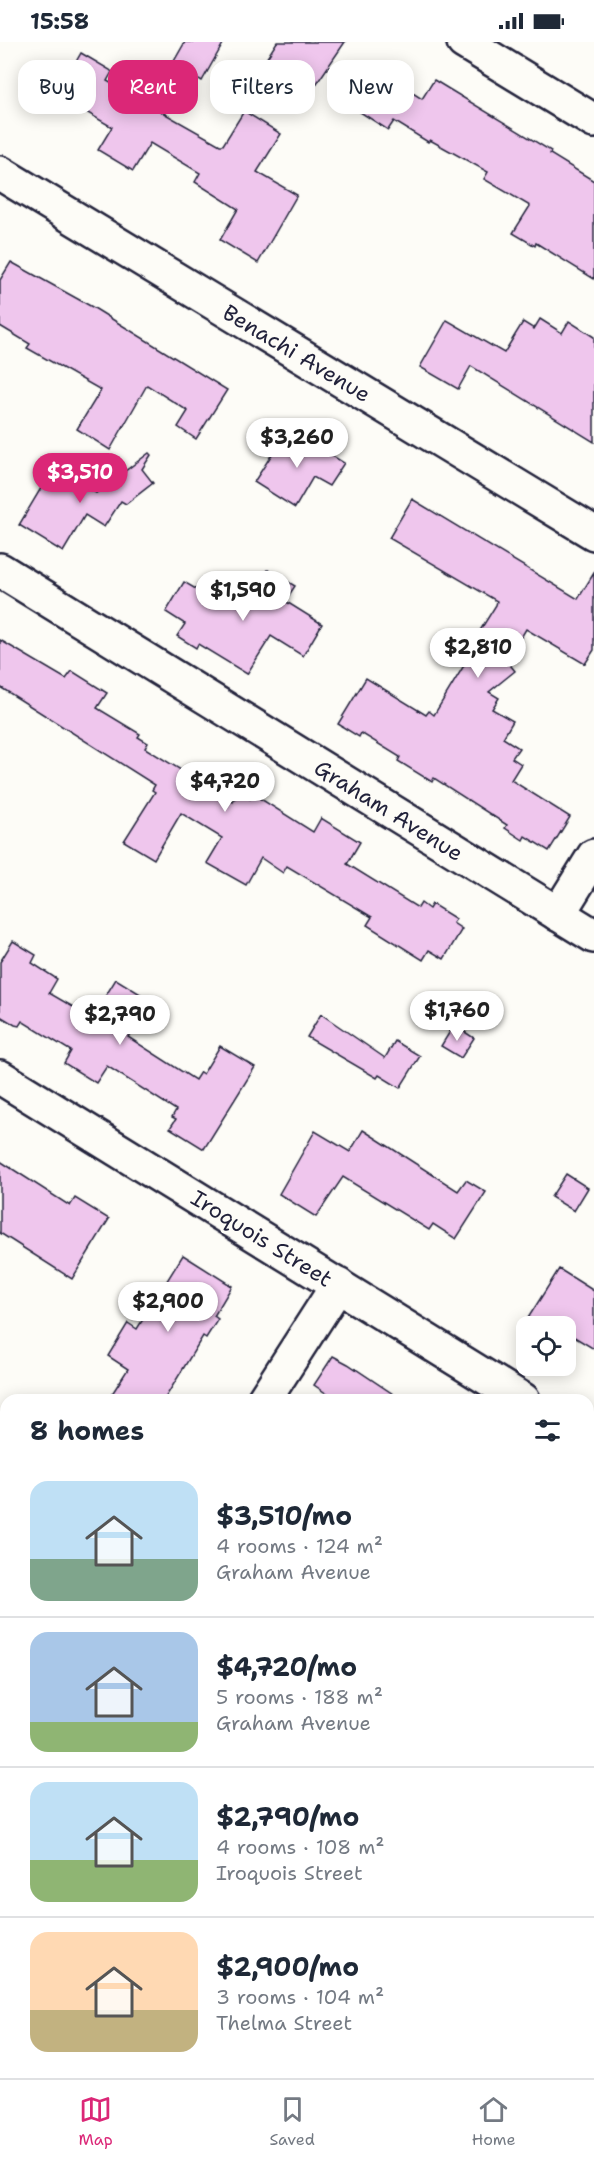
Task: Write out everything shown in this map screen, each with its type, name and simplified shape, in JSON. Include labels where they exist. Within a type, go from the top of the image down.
[{"type":"street","points":[[464,42],[594,121]]},
{"type":"street","name":"Benachi Avenue","points":[[0,173],[594,533]]},
{"type":"street","name":"Graham Avenue","points":[[0,570],[594,936]]},
{"type":"street","points":[[558,914],[594,856]]},
{"type":"street","name":"Iroquois Street","points":[[0,1077],[513,1394]]},
{"type":"street","points":[[268,1394],[338,1285]]},
{"type":"building","points":[[185,42],[224,42],[214,60],[210,60],[210,67],[202,81],[198,79],[198,60],[175,60]]},
{"type":"building","points":[[277,42],[345,42],[333,60],[327,60],[327,68],[315,86],[315,60],[266,60]]},
{"type":"building","points":[[81,53],[93,60],[77,60]]},
{"type":"building","points":[[96,62],[108,69],[108,114],[165,114],[220,145],[223,145],[242,114],[249,114],[281,134],[257,172],[297,195],[258,263],[220,240],[238,209],[195,182],[200,173],[150,143],[133,171],[98,150],[112,127],[90,114],[96,114]]},
{"type":"building","points":[[434,80],[551,151],[550,154],[594,181],[594,279],[536,243],[535,246],[513,233],[530,206],[484,179],[488,172],[430,140],[428,142],[394,121],[388,130],[363,114],[414,114],[414,94],[422,99]]},
{"type":"building","points":[[11,262],[94,308],[227,390],[196,439],[178,427],[188,411],[147,385],[110,450],[77,429],[101,390],[27,348],[30,344],[0,326],[0,280]]},
{"type":"building","points":[[540,319],[562,333],[569,321],[594,337],[594,442],[471,366],[458,389],[420,367],[447,320],[504,353],[523,322],[534,329]]},
{"type":"building","points":[[299,435],[344,463],[329,486],[313,477],[295,508],[254,482],[283,437],[294,444]]},
{"type":"building","points":[[149,453],[151,455],[142,469],[153,483],[126,504],[121,501],[104,527],[85,515],[63,552],[19,525],[53,468],[96,493]]},
{"type":"building","points":[[412,499],[578,599],[594,573],[594,650],[585,664],[526,629],[507,661],[515,671],[489,692],[499,698],[492,709],[513,721],[503,738],[519,748],[512,758],[521,764],[511,780],[570,817],[549,851],[525,836],[523,840],[505,828],[507,825],[434,778],[432,782],[398,761],[400,757],[361,733],[359,737],[338,724],[366,678],[426,715],[429,711],[434,715],[474,649],[471,645],[496,605],[497,601],[389,538]]},
{"type":"building","points":[[268,570],[295,586],[285,601],[322,624],[303,656],[271,636],[247,674],[198,644],[196,648],[177,636],[185,624],[166,612],[184,582],[213,599],[219,590],[246,607]]},
{"type":"building","points":[[0,640],[66,679],[72,671],[107,693],[97,708],[140,734],[138,737],[148,743],[145,748],[233,802],[239,792],[250,799],[253,794],[313,832],[321,818],[360,842],[347,864],[418,908],[421,903],[429,909],[432,904],[456,919],[453,923],[462,929],[444,959],[429,950],[423,960],[367,925],[372,917],[287,866],[283,873],[261,858],[246,885],[207,863],[222,838],[181,813],[154,859],[124,841],[155,792],[152,790],[155,785],[0,687]]},
{"type":"building","points":[[13,941],[36,955],[32,963],[57,979],[49,993],[92,1018],[116,979],[150,1000],[128,1037],[195,1080],[200,1072],[203,1074],[220,1046],[255,1067],[204,1149],[170,1128],[176,1119],[172,1117],[176,1110],[107,1066],[96,1083],[64,1063],[71,1051],[22,1021],[19,1026],[0,1016],[0,962]]},
{"type":"building","points":[[321,1014],[385,1058],[395,1041],[420,1056],[400,1088],[379,1075],[377,1078],[307,1037]]},
{"type":"building","points":[[454,1025],[474,1038],[461,1058],[441,1046]]},
{"type":"building","points":[[363,1130],[458,1191],[466,1180],[486,1192],[456,1239],[433,1224],[429,1230],[343,1177],[316,1217],[279,1194],[315,1131],[350,1152]]},
{"type":"building","points":[[0,1161],[70,1206],[75,1198],[109,1219],[72,1279],[0,1233]]},
{"type":"building","points":[[566,1174],[588,1188],[574,1211],[551,1197]]},
{"type":"building","points":[[183,1255],[232,1286],[214,1316],[218,1319],[206,1338],[203,1336],[168,1394],[112,1394],[128,1369],[108,1356],[128,1323],[137,1329]]},
{"type":"building","points":[[559,1269],[594,1291],[594,1349],[576,1338],[576,1316],[529,1316]]},
{"type":"building","points":[[333,1356],[393,1394],[327,1394],[314,1385]]}]
